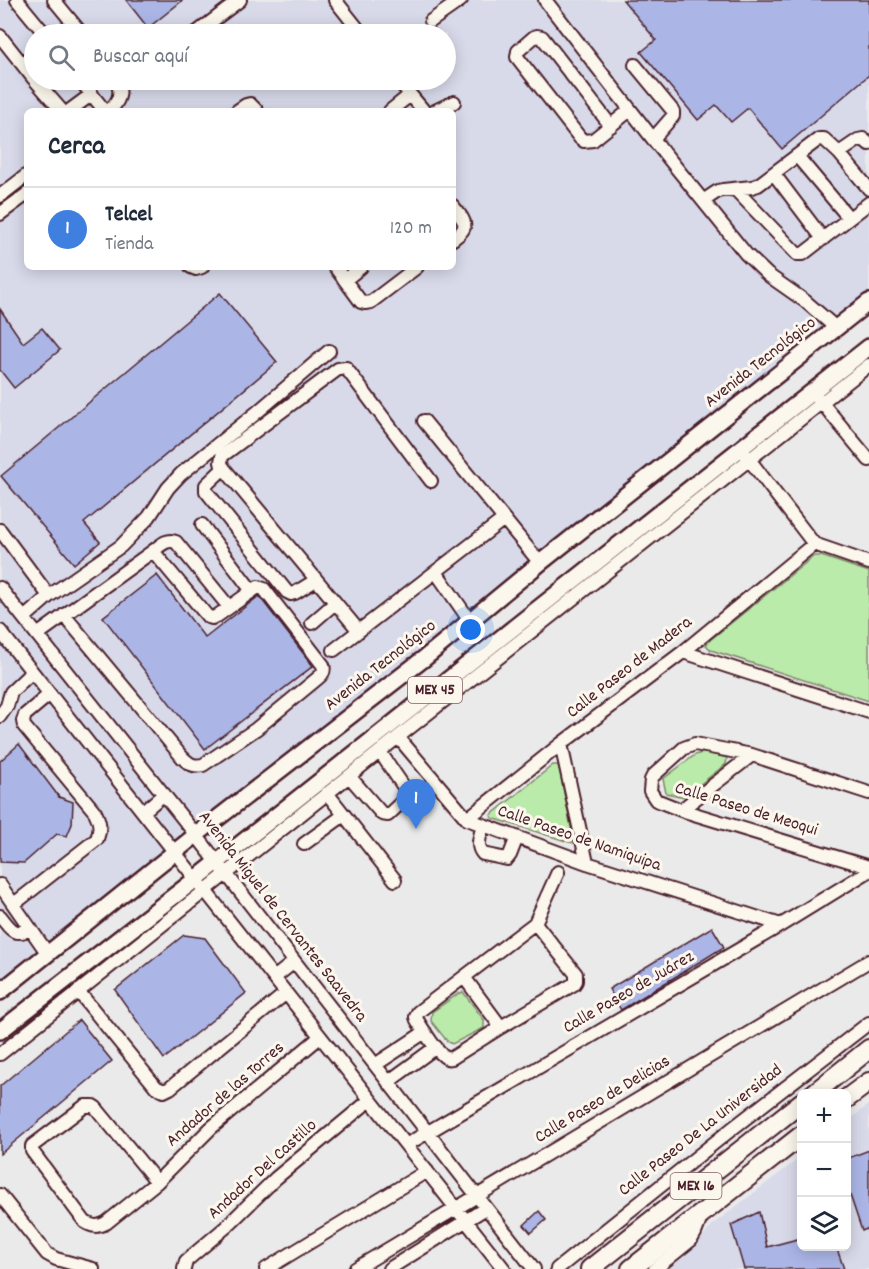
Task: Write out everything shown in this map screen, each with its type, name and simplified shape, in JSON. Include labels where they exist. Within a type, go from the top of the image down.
[{"type":"highway","points":[[819,1089],[869,1049]]},
{"type":"highway","points":[[851,1095],[869,1082]]},
{"type":"highway","name":"MEX 16","points":[[590,1269],[797,1105]]},
{"type":"highway","name":"MEX 16","points":[[631,1269],[797,1138]]},
{"type":"main road","name":"Avenida Tecnológico","points":[[2,986],[48,954],[869,302]]},
{"type":"main road","name":"MEX 45","points":[[0,1031],[200,885],[817,397],[869,347]]},
{"type":"street","points":[[17,0],[37,24]]},
{"type":"street","points":[[54,0],[74,24]]},
{"type":"street","points":[[208,24],[240,0]]},
{"type":"street","points":[[335,0],[354,24]]},
{"type":"street","points":[[431,21],[461,0]]},
{"type":"street","points":[[545,0],[746,254],[756,265],[806,301],[836,328]]},
{"type":"street","points":[[0,36],[24,65]]},
{"type":"street","points":[[611,126],[542,38],[534,37],[518,51],[517,57],[584,141],[593,140],[611,126],[630,110]]},
{"type":"street","points":[[635,65],[674,114],[653,139]]},
{"type":"street","points":[[44,90],[59,108]]},
{"type":"street","points":[[89,90],[104,108]]},
{"type":"street","points":[[110,108],[118,100],[119,90]]},
{"type":"street","points":[[406,90],[421,108]]},
{"type":"street","points":[[73,108],[92,94]]},
{"type":"street","points":[[394,108],[410,95]]},
{"type":"street","points":[[441,108],[454,102]]},
{"type":"street","points":[[242,108],[250,104],[254,108]]},
{"type":"street","points":[[703,201],[718,191],[758,185],[822,139],[839,153],[869,189]]},
{"type":"street","points":[[839,153],[858,140],[866,140],[869,144]]},
{"type":"street","points":[[797,156],[849,219]]},
{"type":"street","points":[[774,174],[823,239]]},
{"type":"street","points":[[0,196],[24,177]]},
{"type":"street","points":[[735,189],[796,254],[803,254],[869,203]]},
{"type":"street","points":[[0,214],[24,196]]},
{"type":"street","points":[[456,210],[464,220],[465,227],[464,231],[456,237]]},
{"type":"street","points":[[337,270],[361,302],[368,303],[413,270]]},
{"type":"street","points":[[345,280],[357,270]]},
{"type":"street","points":[[24,618],[49,596],[121,546],[149,517],[168,488],[181,474],[329,351]]},
{"type":"street","points":[[869,365],[817,397],[869,460]]},
{"type":"street","points":[[359,631],[224,468],[221,462],[222,456],[342,368],[346,369],[431,481]]},
{"type":"street","points":[[424,421],[540,563]]},
{"type":"street","points":[[221,868],[327,793],[380,752],[745,454],[814,544],[869,563]]},
{"type":"street","points":[[224,468],[206,484],[206,491],[286,592],[295,594],[316,580]]},
{"type":"street","points":[[334,650],[504,519]]},
{"type":"street","points":[[202,525],[252,591]]},
{"type":"street","points":[[0,530],[49,596]]},
{"type":"street","points":[[37,635],[170,540],[176,542],[230,607]]},
{"type":"street","name":"Calle Paseo de Madera","points":[[467,819],[682,652],[814,544]]},
{"type":"street","points":[[64,615],[182,757],[189,764],[196,766],[203,765],[256,729],[323,673],[323,665],[266,591],[258,587],[217,616],[208,617],[153,551]]},
{"type":"street","points":[[436,572],[470,621]]},
{"type":"street","name":"Avenida Miguel de Cervantes Saavedra","points":[[0,588],[164,794],[534,1269]]},
{"type":"street","points":[[312,623],[335,603]]},
{"type":"street","points":[[0,631],[504,1269]]},
{"type":"street","points":[[682,652],[869,712]]},
{"type":"street","points":[[0,716],[8,706],[13,690],[33,672]]},
{"type":"street","points":[[0,684],[10,696]]},
{"type":"street","points":[[14,904],[96,839],[100,831],[95,812],[24,726],[25,715],[50,694]]},
{"type":"street","name":"Calle Paseo de Namiquipa","points":[[398,737],[467,819],[588,862],[781,925]]},
{"type":"street","points":[[561,744],[588,862]]},
{"type":"street","name":"Calle Paseo de Meoqui","points":[[869,793],[752,755],[694,744],[684,748],[653,776],[650,786],[650,791],[656,800],[681,810],[869,869]]},
{"type":"street","points":[[349,776],[382,814],[388,815],[406,798],[408,793],[380,752]]},
{"type":"street","points":[[681,810],[752,755]]},
{"type":"street","points":[[327,793],[395,880]]},
{"type":"street","points":[[143,812],[164,794]]},
{"type":"street","points":[[304,844],[344,815]]},
{"type":"street","points":[[483,825],[479,846],[483,854],[507,859],[517,837]]},
{"type":"street","name":"Calle Paseo de Juárez","points":[[406,1145],[781,925],[869,869]]},
{"type":"street","points":[[535,923],[576,974],[574,984],[452,1058],[444,1056],[416,1017],[418,1012],[535,923],[558,872]]},
{"type":"street","points":[[0,885],[48,954]]},
{"type":"street","points":[[0,1054],[78,991],[200,885]]},
{"type":"street","points":[[0,916],[14,932],[19,933],[31,929]]},
{"type":"street","name":"Calle Paseo de Delicias","points":[[355,1269],[869,961]]},
{"type":"street","points":[[274,978],[294,962]]},
{"type":"street","points":[[464,977],[501,1027]]},
{"type":"street","points":[[78,991],[156,1087],[165,1091],[286,993]]},
{"type":"street","name":"Calle Paseo De La Universidad","points":[[557,1269],[732,1128],[869,1023]]},
{"type":"street","points":[[375,1065],[425,1032]]},
{"type":"street","name":"Andador de las Torres","points":[[156,1182],[93,1106],[85,1106],[32,1146],[32,1151],[86,1222],[92,1226],[106,1223],[156,1182],[212,1128],[321,1037]]},
{"type":"street","points":[[388,1082],[436,1047]]},
{"type":"street","name":"Andador Del Castillo","points":[[184,1269],[186,1261],[226,1227],[276,1178],[370,1100]]},
{"type":"street","points":[[266,1269],[427,1171]]},
{"type":"street","points":[[0,1195],[47,1254],[56,1259],[93,1269]]},
{"type":"street","points":[[389,1269],[486,1208]]},
{"type":"street","points":[[655,1269],[691,1240],[703,1213]]},
{"type":"shaded area","points":[[0,0],[869,0],[869,295],[0,988]]},
{"type":"shaded area","points":[[869,1104],[869,1269],[669,1269],[696,1246],[713,1224],[797,1160],[797,1251],[851,1251],[851,1119]]},
{"type":"green space","points":[[814,556],[821,556],[869,572],[869,701],[711,650],[706,645]]},
{"type":"green space","points":[[705,752],[727,758],[726,764],[684,797],[666,793],[663,779],[695,755]]},
{"type":"green space","points":[[553,765],[558,765],[560,772],[574,843],[492,818],[491,815]]},
{"type":"green space","points":[[463,992],[484,1020],[484,1028],[452,1044],[431,1021],[432,1012]]},
{"type":"building","points":[[126,0],[183,0],[153,24],[145,24]]},
{"type":"building","points":[[623,0],[869,0],[869,75],[782,149],[748,108],[731,122],[716,105],[698,120],[641,52],[656,40]]},
{"type":"building","points":[[220,293],[277,362],[84,523],[100,542],[74,564],[1,476]]},
{"type":"building","points":[[0,309],[23,343],[42,328],[60,350],[14,388],[0,370]]},
{"type":"building","points":[[157,575],[205,638],[259,596],[313,666],[205,749],[103,617]]},
{"type":"building","points":[[19,744],[59,797],[73,802],[72,824],[67,836],[57,834],[24,863],[0,862],[0,761]]},
{"type":"building","points":[[712,927],[724,947],[621,1010],[609,989]]},
{"type":"building","points":[[184,935],[205,938],[246,993],[164,1059],[115,990]]},
{"type":"building","points":[[79,1020],[112,1061],[0,1154],[0,1086]]},
{"type":"building","points":[[869,1150],[869,1228],[862,1231],[851,1198],[851,1157]]},
{"type":"building","points":[[539,1211],[546,1220],[531,1233],[524,1225]]},
{"type":"building","points":[[759,1212],[767,1247],[797,1239],[797,1251],[838,1251],[844,1269],[744,1269],[731,1225]]},
{"type":"place","name":"Telcel","points":[[416,829]]}]
